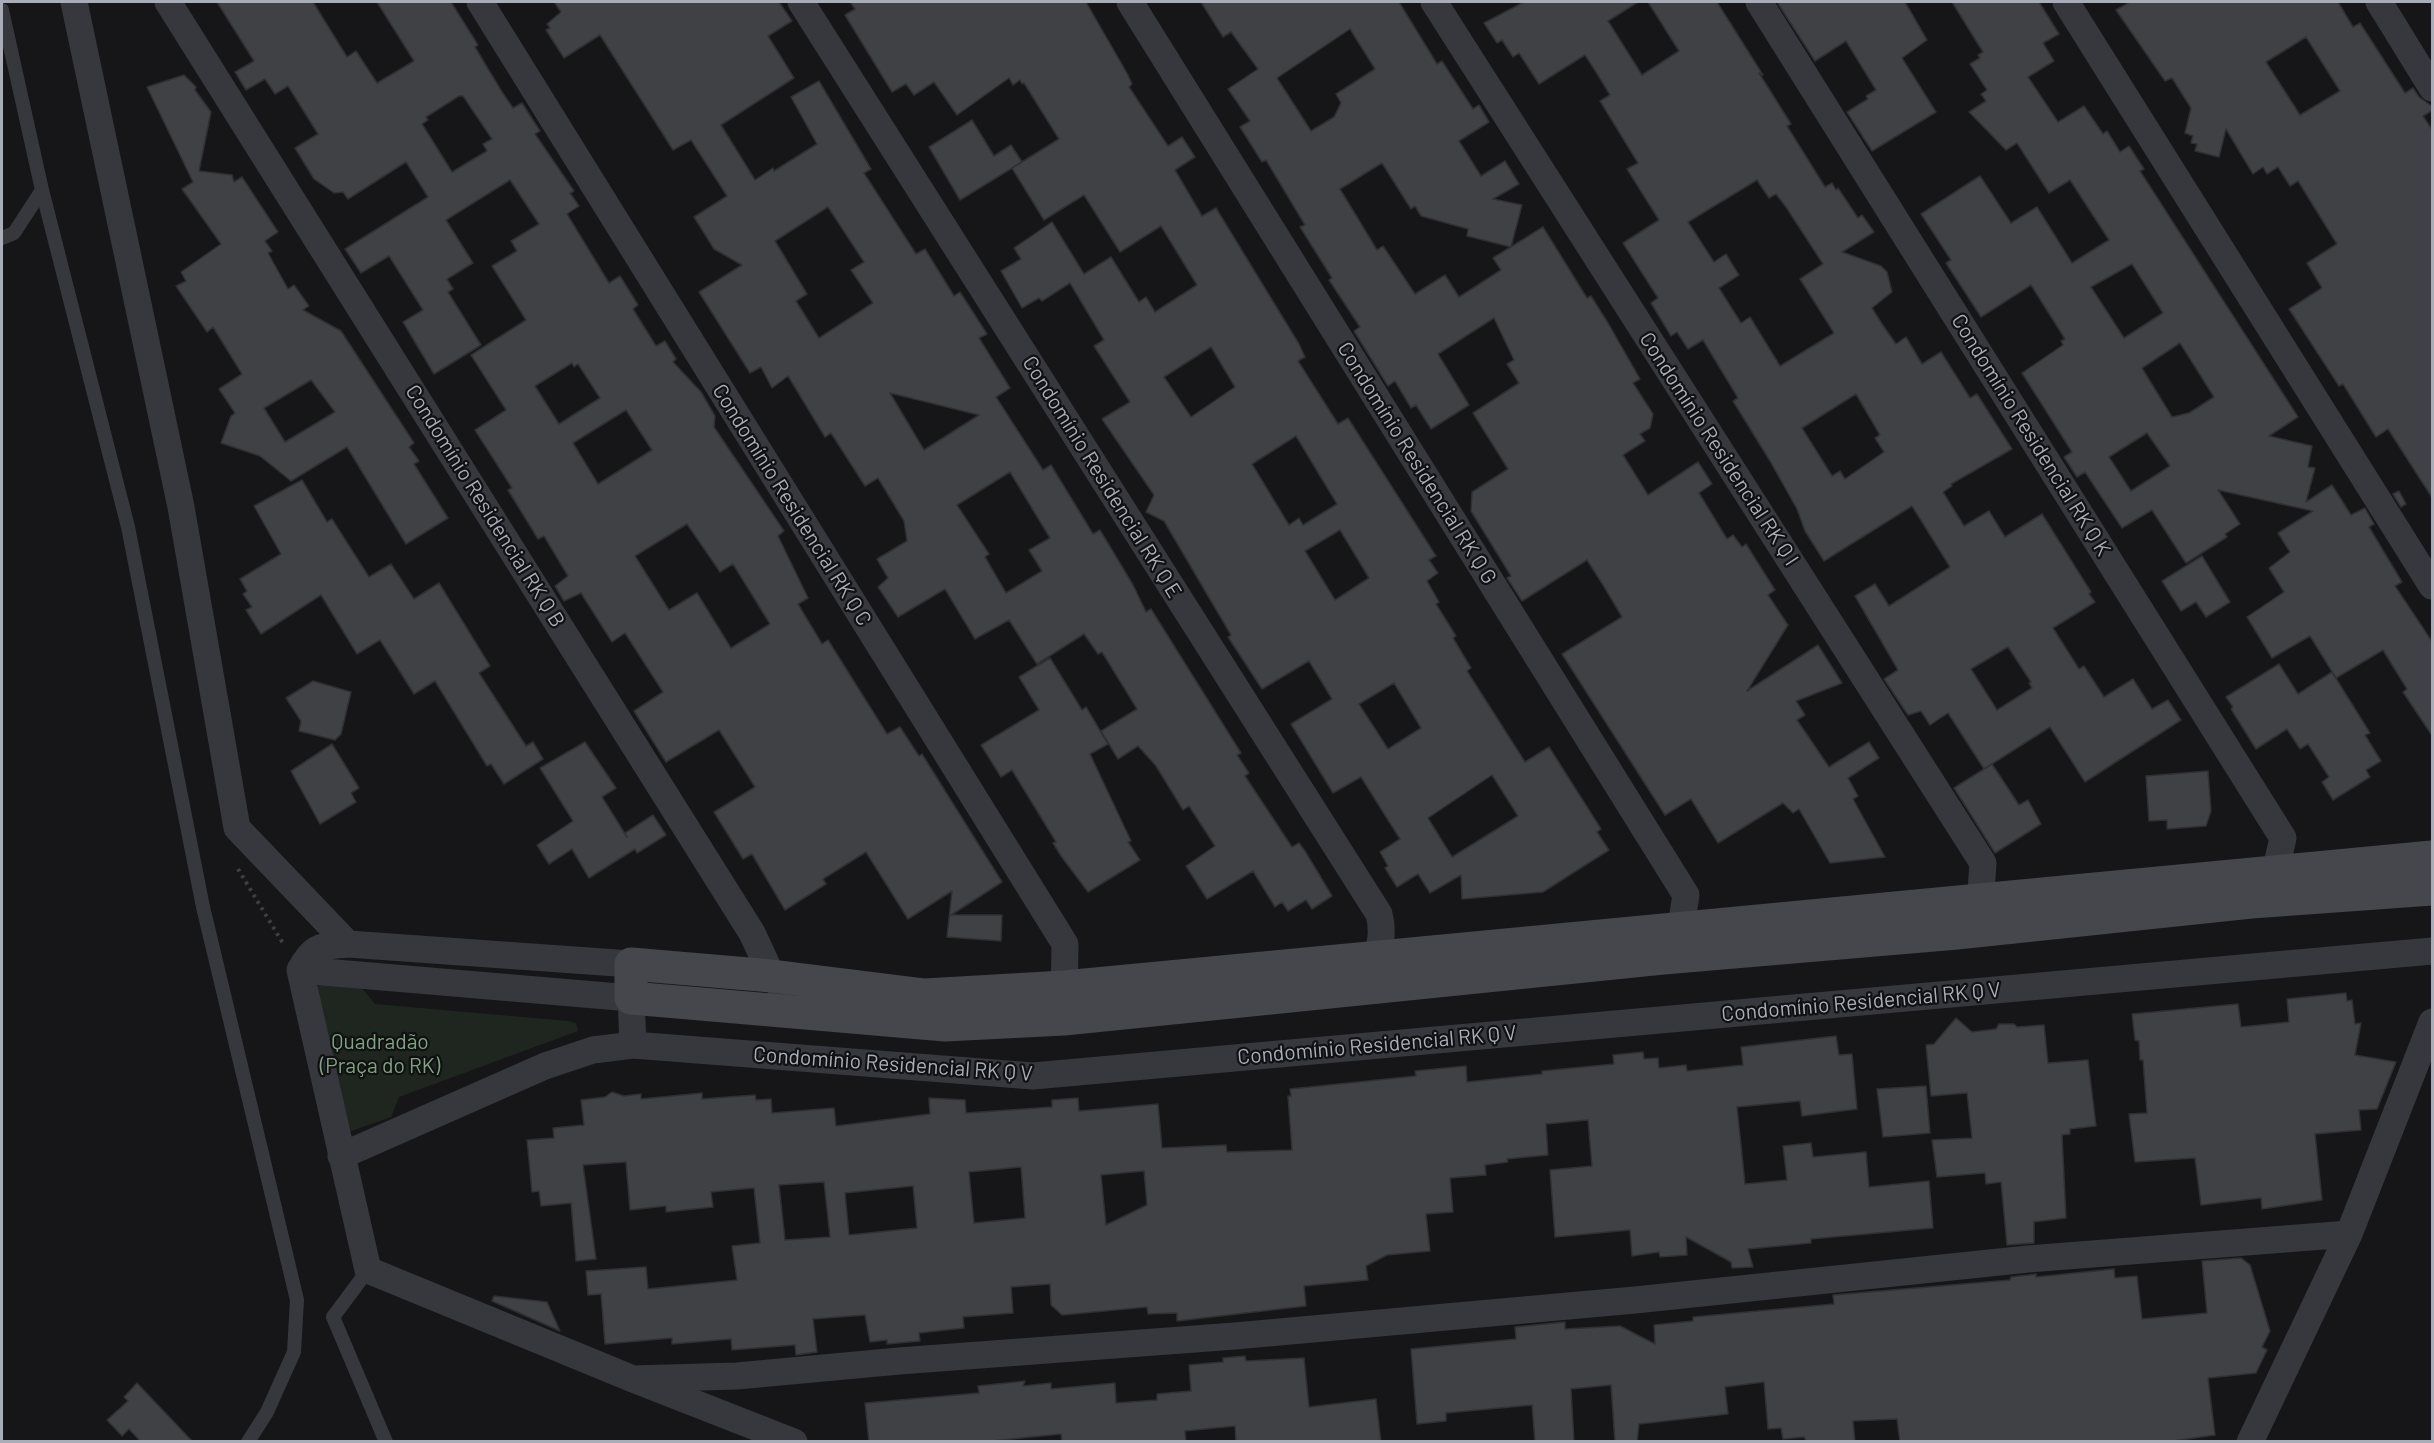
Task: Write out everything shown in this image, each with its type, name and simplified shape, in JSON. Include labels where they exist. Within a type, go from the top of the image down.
[{"type":"street","points":[[74,2],[181,507],[237,828],[348,944]]},
{"type":"street","name":"Condomínio Residencial RK Q B","points":[[168,2],[752,933],[772,976],[798,1012]]},
{"type":"street","name":"Condomínio Residencial RK Q C","points":[[480,2],[1065,944],[1064,1019]]},
{"type":"street","name":"Condomínio Residencial RK Q E","points":[[801,2],[1379,914],[1383,929],[1382,944],[1365,989]]},
{"type":"street","name":"Condomínio Residencial RK Q G","points":[[1130,2],[1686,895],[1686,909],[1670,943]]},
{"type":"street","name":"Condomínio Residencial RK Q I","points":[[1434,2],[1983,863],[1984,877],[1976,901],[1957,933]]},
{"type":"street","name":"Condomínio Residencial RK Q K","points":[[1760,2],[2283,838],[2277,864],[2271,873]]},
{"type":"street","points":[[2066,2],[2433,586]]},
{"type":"street","points":[[2379,2],[2433,88]]},
{"type":"street","points":[[300,970],[945,1024],[1064,1019],[1365,989],[1670,943],[1976,901],[2433,857]]},
{"type":"street","points":[[2251,902],[2271,873]]},
{"type":"street","points":[[794,1442],[633,1379],[368,1270],[300,970],[309,953],[322,947],[348,944],[631,963],[772,976],[925,995],[1064,987],[1376,958],[1670,943],[1957,933],[2251,902],[2433,889]]},
{"type":"street","name":"Condomínio Residencial RK Q V","points":[[341,1156],[544,1066],[593,1050],[633,1045],[1033,1076],[2433,951]]},
{"type":"street","points":[[631,963],[633,1045]]},
{"type":"street","points":[[2250,1442],[2349,1234],[2433,1022]]},
{"type":"street","points":[[633,1379],[737,1376],[1235,1336],[1635,1300],[2028,1258],[2349,1234]]},
{"type":"lane","points":[[2,10],[42,190],[128,527],[203,907],[297,1300],[294,1352],[267,1412],[248,1442]]},
{"type":"lane","points":[[2,238],[14,233],[42,190]]},
{"type":"lane","points":[[368,1270],[333,1317],[386,1442]]},
{"type":"green space","name":"Quadradão (Praça do RK)","points":[[321,982],[357,982],[375,1004],[568,1021],[576,1023],[578,1031],[399,1097],[391,1117],[349,1132],[315,993]]},
{"type":"building","points":[[217,2],[313,2],[347,57],[356,51],[377,83],[414,61],[377,2],[451,2],[478,45],[475,47],[502,92],[513,108],[522,103],[540,131],[535,134],[574,191],[570,193],[579,206],[567,214],[609,283],[620,276],[638,305],[633,309],[656,346],[665,341],[676,359],[673,362],[701,392],[715,416],[714,427],[784,531],[778,536],[808,598],[798,604],[822,644],[828,640],[887,734],[900,727],[919,756],[922,754],[1002,882],[951,915],[1002,915],[1001,941],[947,937],[952,891],[908,919],[866,852],[823,879],[826,884],[785,910],[752,854],[743,859],[714,812],[755,787],[719,730],[666,762],[634,711],[663,692],[625,633],[612,642],[581,593],[564,601],[555,586],[568,576],[544,536],[538,539],[508,490],[512,488],[475,430],[506,410],[471,355],[526,320],[492,266],[517,251],[511,241],[539,224],[510,180],[446,220],[473,263],[447,279],[453,289],[448,292],[481,345],[434,374],[403,322],[423,310],[389,256],[361,273],[345,249],[428,197],[406,162],[348,199],[343,192],[334,193],[314,179],[295,148],[318,134],[288,86],[275,94],[265,79],[246,90],[235,72],[254,61]],"holes":[[[459,96],[463,96],[492,139],[483,144],[487,151],[452,172],[422,124],[428,120],[426,117]],[[572,363],[574,367],[578,364],[600,398],[559,424],[535,386]],[[626,410],[652,450],[598,484],[573,443]],[[687,524],[720,572],[733,564],[770,624],[731,648],[697,593],[669,610],[635,556]]]},
{"type":"building","points":[[554,2],[779,2],[792,21],[768,36],[794,78],[721,125],[755,180],[817,144],[791,97],[819,81],[871,169],[864,173],[916,254],[925,249],[954,296],[960,292],[987,334],[979,338],[1010,388],[996,397],[1043,470],[1051,465],[1093,534],[1100,530],[1133,585],[1146,612],[1151,609],[1241,753],[1237,755],[1249,773],[1245,776],[1292,847],[1299,843],[1305,851],[1332,896],[1312,909],[1306,900],[1288,911],[1282,902],[1275,907],[1253,871],[1207,899],[1186,866],[1215,846],[1189,806],[1183,810],[1156,766],[1138,746],[1118,759],[1101,731],[1137,709],[1102,652],[1098,654],[1084,634],[1037,664],[1009,620],[975,639],[945,589],[898,617],[878,587],[888,578],[877,559],[907,541],[904,521],[878,478],[865,486],[831,433],[825,437],[788,376],[772,388],[761,367],[750,373],[699,292],[742,265],[714,249],[694,217],[727,196],[691,140],[673,150],[600,35],[564,58],[546,30],[550,28],[547,24],[561,12]],"holes":[[[828,207],[864,262],[851,270],[873,303],[819,338],[796,301],[807,294],[775,241]],[[890,393],[979,415],[924,450]],[[1010,472],[1050,538],[1029,550],[1042,571],[1006,593],[985,557],[989,554],[957,505]]]},
{"type":"building","points":[[850,2],[1086,2],[1128,75],[1132,84],[1129,87],[1168,146],[1182,137],[1195,157],[1175,170],[1202,216],[1216,208],[1299,344],[1305,357],[1298,361],[1338,424],[1348,418],[1436,556],[1429,560],[1438,573],[1427,581],[1439,602],[1436,604],[1456,636],[1453,638],[1471,668],[1467,671],[1525,762],[1549,747],[1601,829],[1597,832],[1609,850],[1543,892],[1462,899],[1461,875],[1430,893],[1418,874],[1397,887],[1385,868],[1388,866],[1380,852],[1400,839],[1361,777],[1333,793],[1291,724],[1332,699],[1309,661],[1262,689],[1228,637],[1231,635],[1164,521],[1146,512],[1154,495],[1102,419],[1130,402],[1094,346],[1104,340],[1070,283],[1042,301],[1039,298],[1022,308],[1001,271],[1021,259],[1014,248],[1052,222],[1084,274],[1111,257],[1139,302],[1146,297],[1155,312],[1197,285],[1161,226],[1120,252],[1084,195],[1044,220],[1012,168],[1059,139],[1024,83],[1022,84],[1020,80],[1013,85],[1009,78],[957,115],[934,82],[914,95],[906,84],[892,92],[845,15],[855,9]],"holes":[[[1211,347],[1235,387],[1191,417],[1164,377]],[[1296,436],[1337,504],[1303,525],[1299,518],[1289,525],[1252,464]],[[1340,530],[1369,578],[1335,600],[1305,551]],[[1394,683],[1421,728],[1388,749],[1359,704]],[[1492,775],[1518,816],[1452,857],[1428,818]]]},
{"type":"building","points":[[1201,2],[1399,2],[1437,64],[1442,61],[1473,109],[1479,105],[1489,122],[1459,141],[1481,176],[1505,161],[1519,184],[1493,199],[1522,205],[1511,247],[1543,227],[1587,298],[1591,296],[1640,379],[1633,383],[1653,414],[1650,428],[1640,434],[1645,441],[1623,455],[1648,495],[1698,462],[1712,484],[1699,493],[1727,539],[1733,535],[1742,547],[1746,544],[1775,590],[1768,595],[1788,625],[1747,691],[1818,645],[1842,683],[1796,701],[1805,715],[1797,720],[1829,767],[1869,742],[1879,758],[1848,778],[1858,796],[1853,799],[1885,857],[1830,863],[1799,809],[1793,813],[1783,803],[1718,843],[1691,799],[1665,815],[1562,654],[1622,617],[1603,585],[1587,560],[1522,601],[1507,578],[1511,576],[1471,511],[1472,492],[1508,469],[1473,413],[1519,383],[1507,364],[1514,360],[1494,318],[1438,354],[1469,405],[1431,429],[1416,405],[1411,408],[1395,381],[1388,386],[1354,331],[1360,327],[1329,280],[1332,278],[1300,227],[1305,225],[1266,160],[1262,162],[1240,127],[1250,121],[1228,89],[1258,69],[1231,32],[1223,37]],"holes":[[[1350,29],[1375,69],[1336,94],[1341,103],[1334,117],[1311,131],[1277,78]],[[1382,163],[1411,209],[1415,206],[1421,216],[1468,229],[1467,236],[1511,247],[1493,258],[1501,270],[1459,297],[1445,275],[1415,294],[1383,246],[1377,250],[1340,189]]]},
{"type":"building","points":[[1524,2],[1638,2],[1608,21],[1642,75],[1679,51],[1648,2],[1717,2],[1763,75],[1759,73],[1791,124],[1787,126],[1825,187],[1832,183],[1836,190],[1838,188],[1858,218],[1862,215],[1874,232],[1842,252],[1881,266],[1887,272],[1892,292],[1872,308],[1882,324],[1896,344],[1906,337],[1922,364],[1941,352],[1970,398],[1977,394],[2012,449],[1951,484],[1952,486],[1943,492],[1964,526],[1989,511],[2005,537],[2042,514],[2095,602],[2053,628],[2079,669],[2084,666],[2104,697],[2133,679],[2152,709],[2168,700],[2181,720],[2085,782],[2050,727],[1984,769],[1948,713],[1930,725],[1921,711],[1908,715],[1884,679],[1898,670],[1855,596],[1875,584],[1889,606],[1950,567],[1912,506],[1824,561],[1805,531],[1797,509],[1770,461],[1733,401],[1738,398],[1703,340],[1688,349],[1677,332],[1671,336],[1651,303],[1658,298],[1623,243],[1659,220],[1627,169],[1638,163],[1600,101],[1610,95],[1596,72],[1585,55],[1539,84],[1519,53],[1513,57],[1502,40],[1497,43],[1484,23]],"holes":[[[1757,180],[1769,198],[1776,194],[1823,264],[1800,279],[1834,333],[1780,366],[1750,317],[1741,323],[1719,288],[1739,275],[1726,254],[1714,262],[1688,222]],[[1856,394],[1880,435],[1875,438],[1884,452],[1845,479],[1840,471],[1832,476],[1802,428]],[[2008,647],[2031,682],[2029,683],[2032,688],[1997,710],[1971,669]]]},
{"type":"building","points":[[1777,2],[1905,2],[1927,40],[1902,58],[1936,112],[1872,151],[1847,112],[1868,99],[1866,96],[1876,90],[1846,41],[1815,61]]},
{"type":"building","points":[[1952,2],[2039,2],[2059,34],[2043,43],[2054,61],[2028,77],[2058,122],[2084,106],[2103,134],[2107,131],[2120,152],[2129,146],[2144,169],[2140,171],[2298,417],[2269,436],[2312,446],[2308,467],[2315,468],[2306,502],[2332,485],[2351,515],[2365,508],[2374,524],[2369,527],[2402,582],[2395,586],[2433,643],[2433,737],[2403,692],[2407,689],[2383,650],[2336,678],[2310,636],[2272,658],[2247,617],[2284,592],[2269,568],[2290,552],[2278,533],[2313,511],[2218,490],[2240,524],[2225,534],[2227,537],[2186,563],[2152,510],[2122,528],[2085,472],[2077,477],[2064,457],[2072,452],[2022,373],[2063,345],[2061,341],[2065,339],[2031,285],[1981,317],[1946,263],[1951,260],[1921,214],[1980,176],[2011,223],[2037,207],[2072,263],[2109,240],[2070,180],[2049,193],[2017,143],[2006,150],[1969,112],[1986,101],[1981,94],[1987,90],[1970,64],[1980,58],[1978,55],[1983,52]],"holes":[[[2132,264],[2163,313],[2124,338],[2091,287]],[[2180,343],[2214,397],[2189,413],[2172,417],[2142,368]],[[2147,433],[2170,466],[2131,491],[2109,457]]]},
{"type":"building","points":[[2130,2],[2338,2],[2353,27],[2360,23],[2405,93],[2413,88],[2419,97],[2433,107],[2433,110],[2423,116],[2433,131],[2433,499],[2388,429],[2376,437],[2343,384],[2339,386],[2289,309],[2322,288],[2307,263],[2337,244],[2298,181],[2290,186],[2278,167],[2267,174],[2263,167],[2253,174],[2226,129],[2219,157],[2195,151],[2197,144],[2191,143],[2193,136],[2185,133],[2191,108],[2172,78],[2165,81],[2116,10]],"holes":[[[2306,37],[2340,91],[2300,115],[2266,62]]]},
{"type":"building","points":[[184,75],[196,87],[195,90],[211,112],[199,171],[232,175],[234,182],[242,177],[278,232],[265,241],[272,251],[268,253],[288,289],[294,285],[309,306],[303,310],[341,331],[414,443],[409,447],[419,461],[414,464],[448,518],[406,544],[347,447],[291,481],[260,456],[221,443],[231,416],[235,413],[219,389],[242,374],[213,327],[207,332],[176,286],[186,281],[181,272],[221,244],[182,189],[193,182],[147,87]],"holes":[[[311,380],[335,412],[285,442],[264,408]]]},
{"type":"building","points":[[972,120],[994,156],[1011,145],[1022,162],[960,200],[929,147]]},
{"type":"building","points":[[302,480],[327,522],[332,519],[369,577],[391,564],[414,599],[439,583],[490,666],[479,673],[526,746],[533,742],[543,759],[504,784],[491,764],[487,766],[435,681],[414,694],[380,640],[357,654],[321,595],[261,634],[246,610],[252,607],[243,594],[247,591],[240,579],[281,554],[254,506]]},
{"type":"building","points":[[2399,491],[2406,504],[2401,507],[2393,494]]},
{"type":"building","points":[[2202,556],[2230,602],[2206,617],[2196,602],[2181,611],[2162,581]]},
{"type":"building","points":[[1050,658],[1082,710],[1086,707],[1108,744],[1090,754],[1131,841],[1128,842],[1140,860],[1088,892],[1061,856],[1053,843],[1056,842],[1012,770],[1001,777],[981,745],[1039,710],[1019,677]]},
{"type":"building","points":[[2279,664],[2298,694],[2332,672],[2370,733],[2365,735],[2381,761],[2366,770],[2370,777],[2333,800],[2322,782],[2329,777],[2308,744],[2300,749],[2287,729],[2256,749],[2226,697]]},
{"type":"building","points":[[313,681],[351,692],[341,734],[335,740],[299,731],[301,721],[286,698]]},
{"type":"building","points":[[585,742],[616,788],[602,797],[627,837],[625,833],[653,815],[666,835],[637,853],[635,849],[589,878],[572,849],[549,864],[537,845],[573,821],[540,768]]},
{"type":"building","points":[[332,744],[359,788],[351,793],[356,802],[320,824],[291,771]]},
{"type":"building","points":[[1992,764],[2019,805],[2028,800],[2041,824],[1995,853],[1954,788]]},
{"type":"building","points":[[2208,771],[2211,811],[2206,826],[2167,829],[2167,820],[2149,821],[2146,776]]},
{"type":"building","points":[[2346,993],[2347,1001],[2352,1000],[2355,1024],[2361,1023],[2355,1055],[2396,1062],[2377,1109],[2359,1110],[2361,1130],[2315,1134],[2322,1200],[2262,1209],[2261,1198],[2201,1205],[2195,1158],[2135,1162],[2129,1114],[2147,1113],[2143,1060],[2140,1060],[2139,1041],[2135,1040],[2132,1014],[2238,1004],[2241,1027],[2289,1022],[2287,999]]},
{"type":"building","points":[[1956,1018],[1972,1032],[1996,1029],[1999,1024],[2014,1024],[2017,1027],[2044,1025],[2048,1063],[2088,1060],[2096,1126],[2070,1129],[2070,1134],[2062,1135],[2066,1218],[2034,1222],[2034,1243],[2007,1245],[2001,1182],[1986,1184],[1985,1173],[1937,1177],[1932,1140],[1972,1138],[1967,1093],[1931,1096],[1926,1045],[1934,1044]]},
{"type":"building","points":[[1836,1036],[1839,1055],[1852,1054],[1857,1109],[1802,1116],[1800,1101],[1737,1107],[1745,1184],[1787,1180],[1783,1146],[1811,1143],[1813,1157],[1866,1152],[1869,1187],[1929,1181],[1933,1228],[1811,1239],[1811,1243],[1748,1249],[1753,1267],[1732,1268],[1731,1262],[1686,1237],[1687,1255],[1660,1257],[1659,1252],[1632,1256],[1630,1230],[1555,1237],[1550,1170],[1592,1166],[1588,1120],[1546,1124],[1548,1155],[1507,1159],[1508,1162],[1485,1165],[1486,1175],[1450,1178],[1453,1212],[1426,1214],[1430,1251],[1387,1255],[1366,1266],[1368,1280],[1304,1286],[1306,1306],[1177,1321],[1177,1313],[1148,1314],[1147,1307],[1062,1315],[1051,1305],[1050,1284],[1011,1287],[1013,1313],[963,1317],[964,1328],[919,1333],[920,1341],[887,1344],[887,1340],[870,1342],[865,1315],[813,1319],[817,1352],[796,1355],[795,1345],[732,1350],[731,1339],[672,1344],[672,1338],[605,1344],[601,1294],[588,1295],[586,1271],[646,1267],[648,1289],[737,1280],[732,1246],[760,1243],[754,1188],[711,1192],[713,1207],[666,1212],[666,1206],[630,1210],[626,1162],[583,1165],[596,1259],[576,1261],[571,1203],[541,1206],[539,1191],[532,1192],[527,1140],[554,1138],[553,1128],[584,1125],[581,1100],[605,1097],[612,1092],[624,1096],[641,1094],[641,1099],[702,1093],[702,1099],[755,1095],[756,1100],[771,1099],[772,1113],[834,1108],[836,1126],[930,1114],[929,1098],[965,1100],[966,1113],[1052,1107],[1052,1100],[1078,1098],[1079,1111],[1158,1104],[1162,1148],[1226,1145],[1227,1152],[1292,1150],[1288,1096],[1291,1096],[1290,1089],[1416,1076],[1415,1071],[1466,1066],[1467,1082],[1542,1074],[1542,1071],[1614,1064],[1613,1055],[1643,1052],[1644,1059],[1658,1058],[1659,1068],[1686,1065],[1687,1071],[1743,1065],[1741,1047]],"holes":[[[1021,1167],[1025,1218],[974,1223],[969,1172]],[[1144,1171],[1147,1205],[1106,1225],[1101,1175]],[[824,1182],[830,1237],[785,1240],[779,1185]],[[913,1186],[917,1228],[849,1235],[845,1193]]]},
{"type":"building","points":[[1926,1086],[1930,1133],[1883,1137],[1877,1089]]},
{"type":"building","points":[[2241,1258],[2250,1265],[2270,1331],[2262,1347],[2267,1350],[2256,1373],[2208,1378],[2215,1435],[2166,1442],[1900,1442],[1897,1419],[1853,1421],[1855,1442],[1807,1442],[1804,1437],[1783,1439],[1781,1428],[1768,1429],[1764,1382],[1725,1387],[1728,1414],[1639,1424],[1637,1442],[1615,1442],[1611,1385],[1571,1389],[1574,1442],[1535,1442],[1532,1405],[1446,1413],[1446,1421],[1417,1424],[1411,1349],[1516,1339],[1515,1327],[1565,1322],[1565,1329],[1620,1326],[1655,1344],[1654,1325],[1693,1321],[1693,1317],[1834,1304],[1833,1295],[2010,1280],[2011,1277],[2036,1274],[2036,1277],[2114,1269],[2115,1278],[2137,1276],[2142,1319],[2207,1313],[2202,1261]]},
{"type":"building","points":[[494,1296],[547,1302],[560,1331],[492,1301]]},
{"type":"building","points":[[1245,1356],[1246,1361],[1304,1358],[1309,1407],[1376,1399],[1381,1442],[1236,1442],[1235,1426],[1185,1431],[1186,1442],[1062,1442],[1061,1434],[982,1442],[869,1442],[865,1403],[979,1393],[978,1386],[1025,1381],[1023,1386],[1051,1383],[1051,1389],[1115,1383],[1116,1403],[1157,1400],[1157,1394],[1191,1391],[1189,1365],[1223,1362],[1223,1358]]},
{"type":"building","points":[[137,1383],[193,1442],[141,1442],[129,1429],[122,1436],[107,1420],[128,1401],[124,1397]]}]
